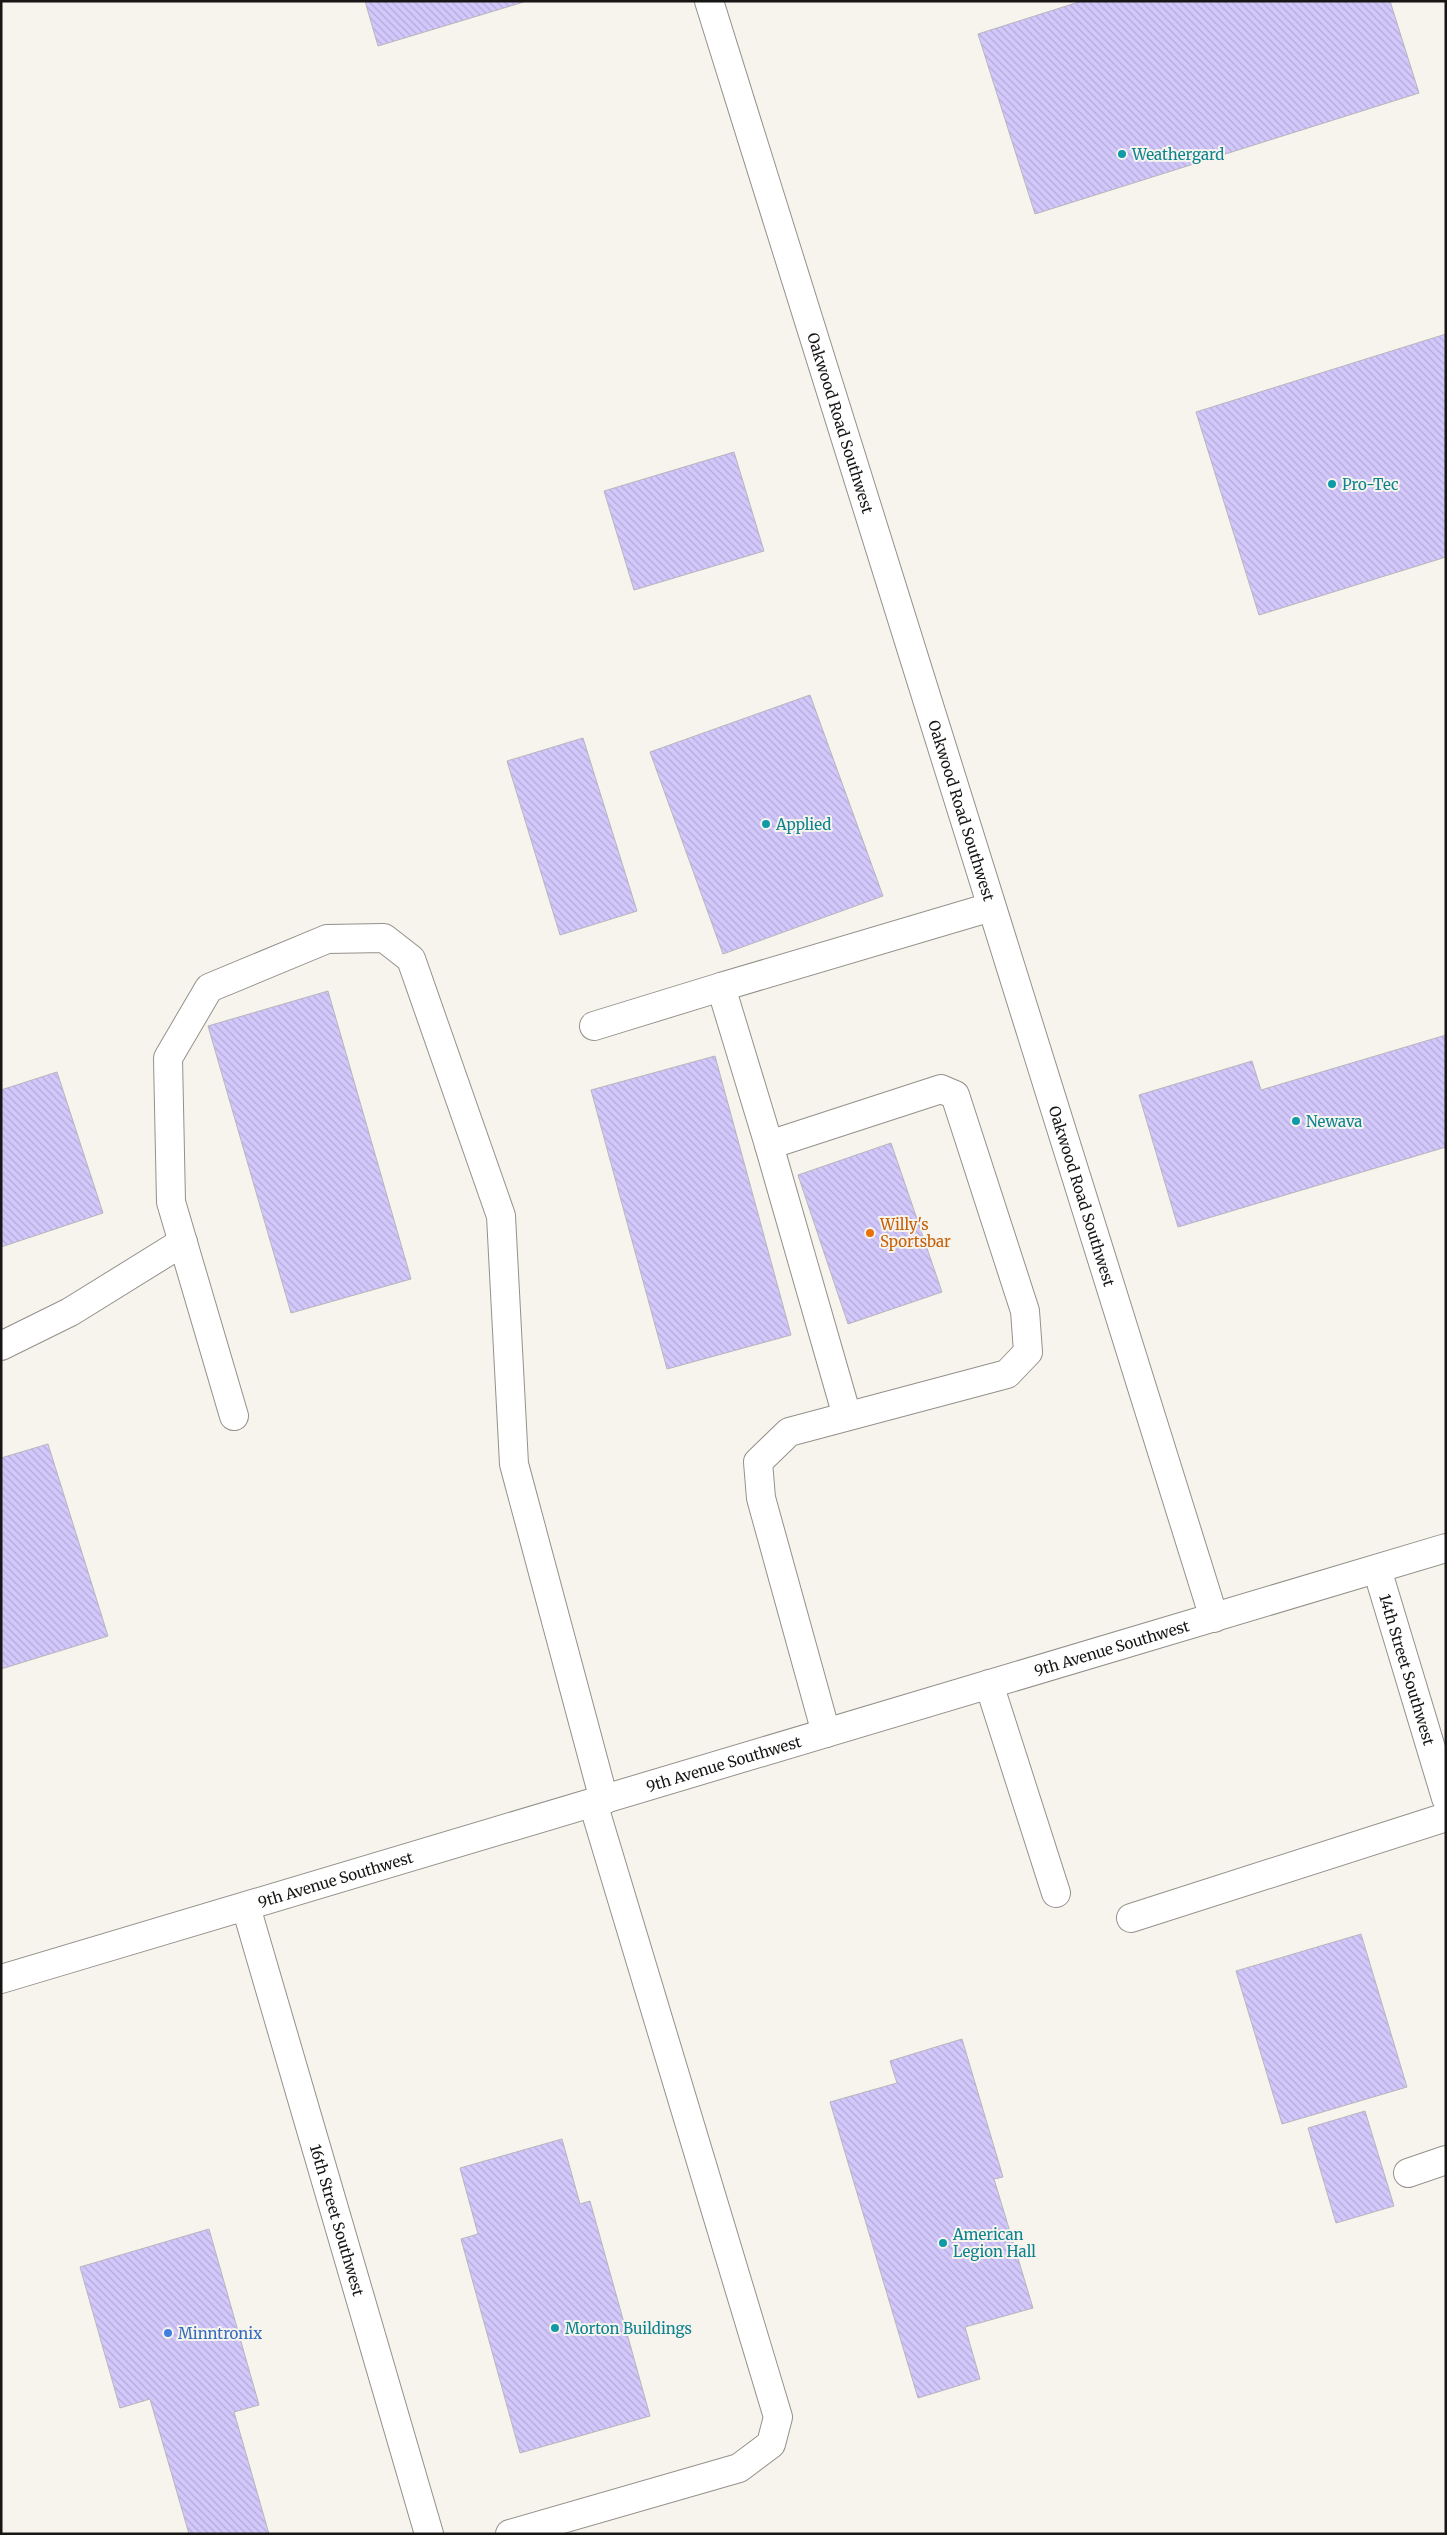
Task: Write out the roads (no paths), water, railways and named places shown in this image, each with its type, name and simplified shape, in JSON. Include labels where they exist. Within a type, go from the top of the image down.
[{"type":"street","name":"Oakwood Road Southwest","points":[[708,1],[1214,1618]]},
{"type":"street","points":[[594,1026],[991,906]]},
{"type":"street","points":[[234,1416],[171,1202],[168,1058],[210,988],[327,939],[384,938],[411,959],[501,1216],[514,1464],[598,1801],[778,2417],[771,2444],[739,2468],[510,2534]]},
{"type":"street","points":[[721,987],[769,1145],[847,1416]]},
{"type":"street","points":[[769,1145],[941,1089],[955,1095],[1025,1311],[1028,1352],[1007,1374],[789,1432],[758,1462],[761,1498],[826,1733]]},
{"type":"street","points":[[1,1346],[70,1312],[183,1242]]},
{"type":"street","name":"9th Avenue Southwest","points":[[1,1979],[1446,1548]]},
{"type":"street","name":"14th Street Southwest","points":[[1377,1569],[1446,1798]]},
{"type":"street","points":[[988,1684],[1056,1893]]},
{"type":"street","points":[[1130,1918],[1446,1816]]},
{"type":"street","name":"16th Street Southwest","points":[[246,1907],[429,2534]]},
{"type":"street","points":[[1408,2173],[1446,2160]]},
{"type":"place","name":"Weathergard","points":[[1122,154]]},
{"type":"place","name":"Pro-Tec","points":[[1332,484]]},
{"type":"place","name":"Applied","points":[[766,824]]},
{"type":"place","name":"Newava","points":[[1296,1121]]},
{"type":"place","name":"Willy's Sportsbar","points":[[870,1233]]},
{"type":"place","name":"American Legion Hall","points":[[943,2243]]},
{"type":"place","name":"Morton Buildings","points":[[555,2328]]},
{"type":"place","name":"Minntronix","points":[[168,2333]]}]
